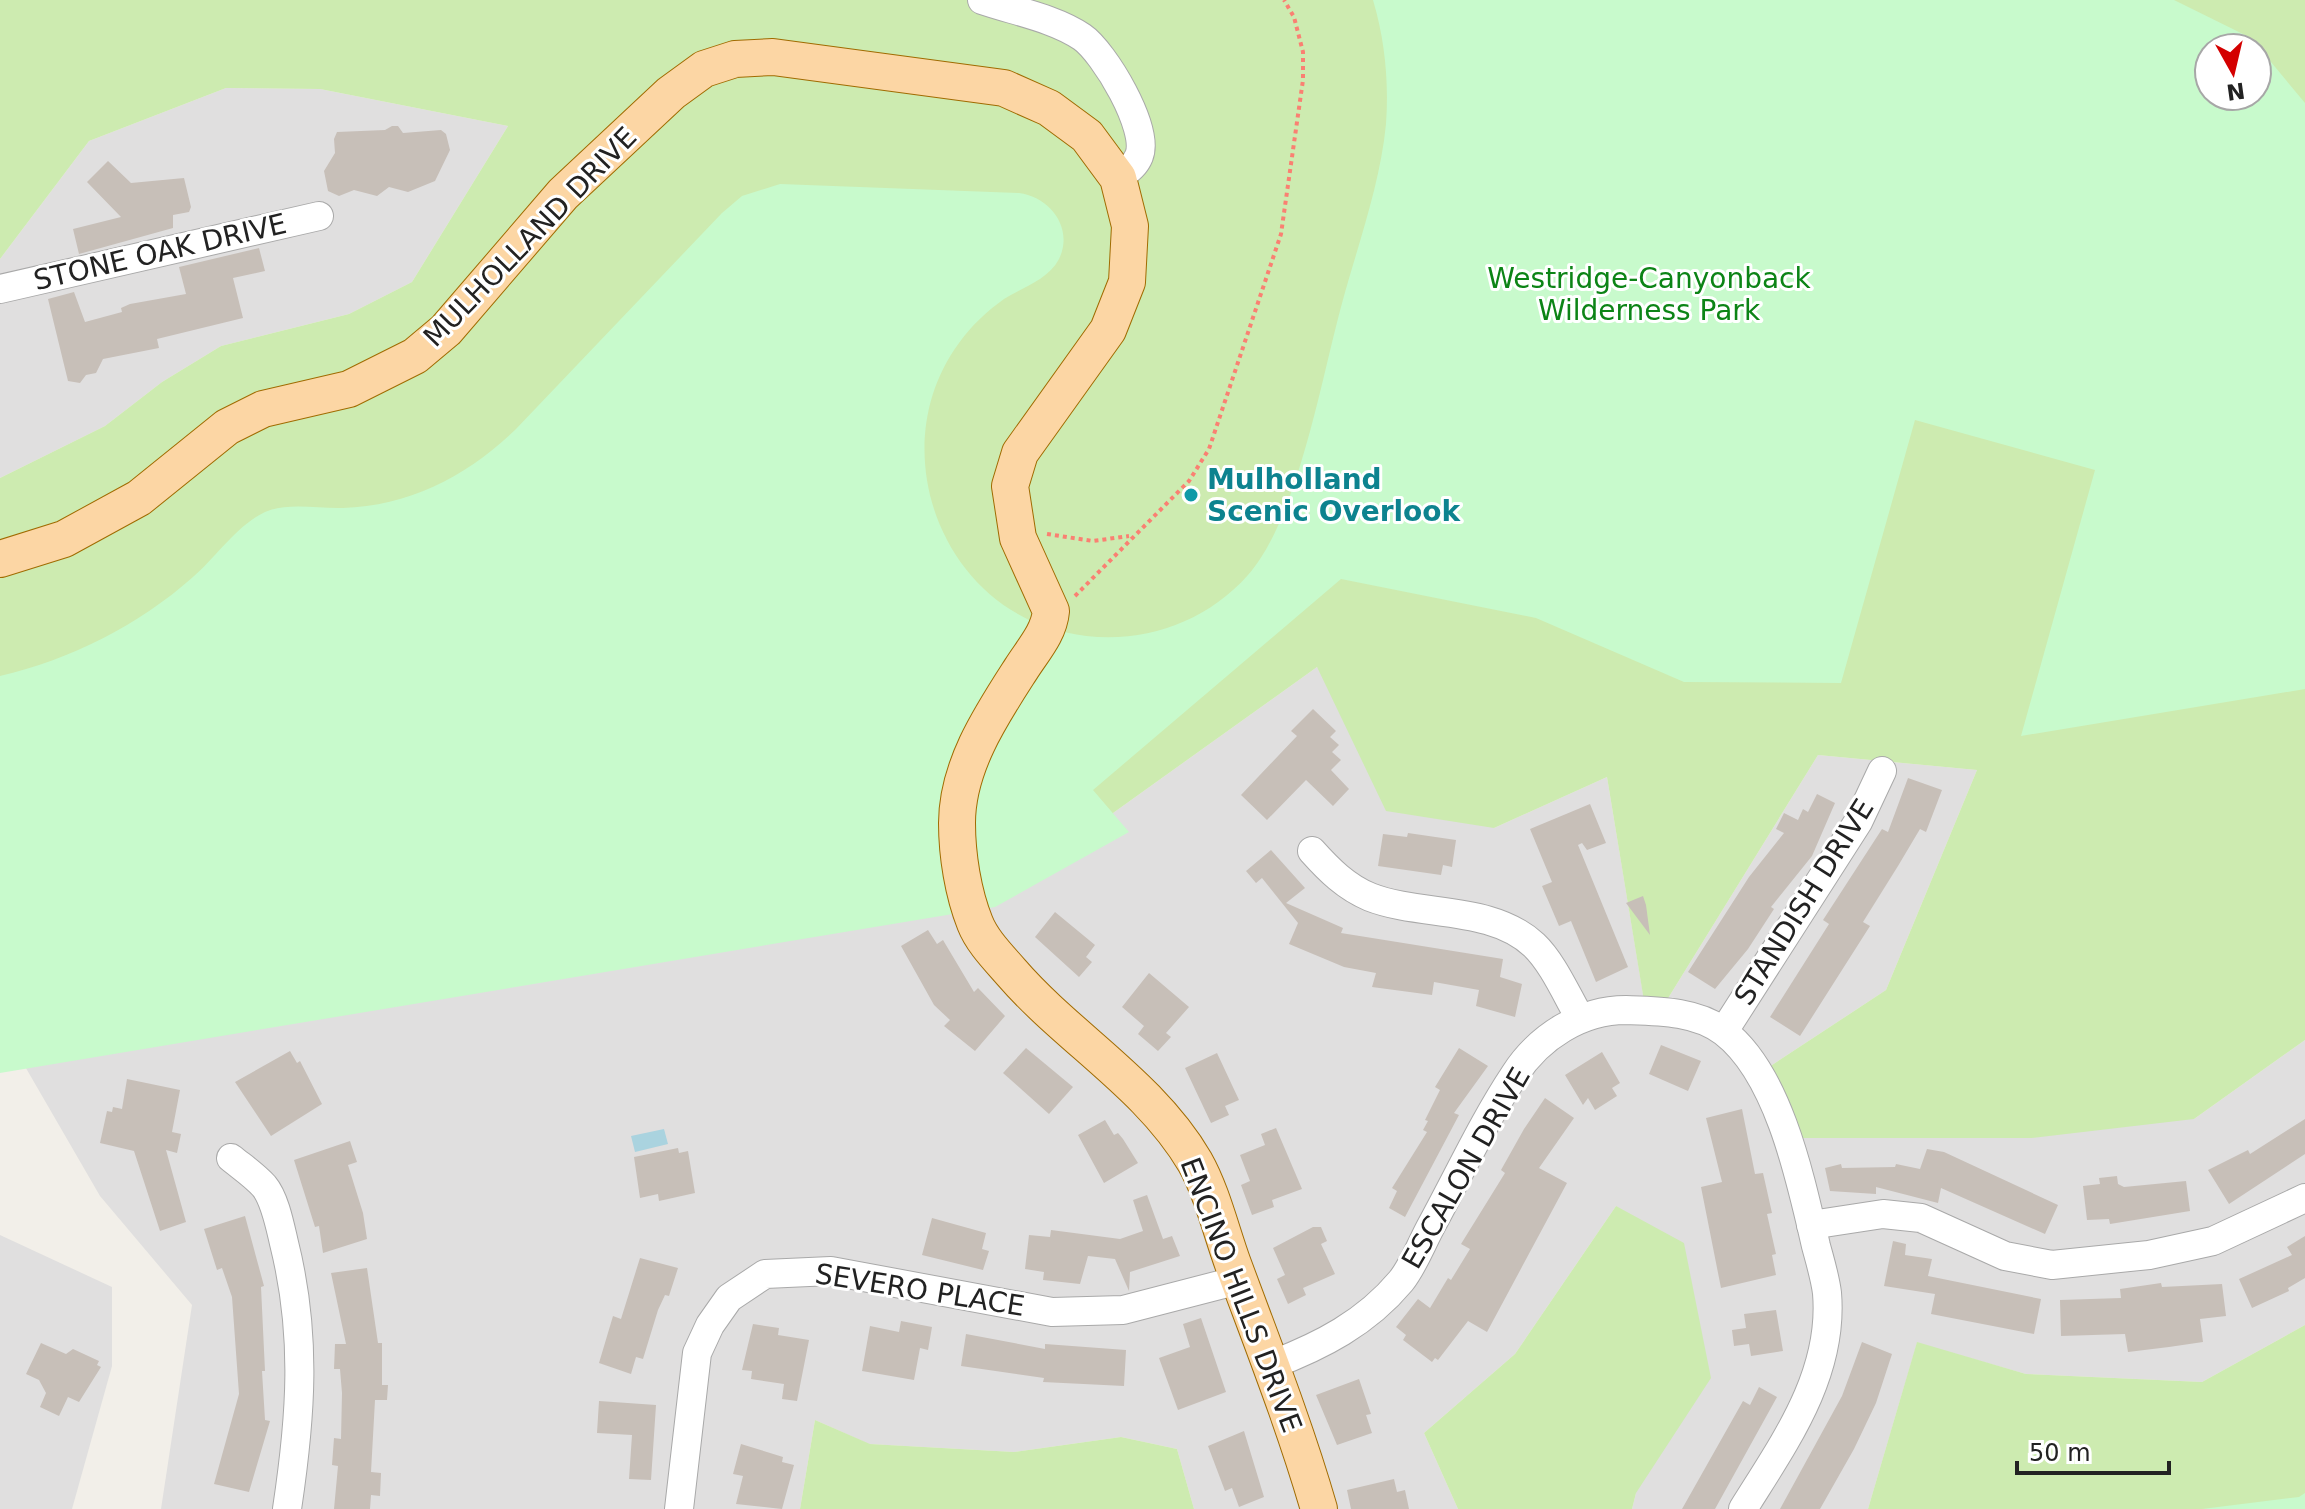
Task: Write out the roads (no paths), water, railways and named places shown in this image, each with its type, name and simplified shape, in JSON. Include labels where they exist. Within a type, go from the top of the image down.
[{"type":"main road","name":"MULHOLLAND DRIVE","points":[[0,559],[64,539],[139,498],[227,427],[263,409],[349,389],[415,356],[446,330],[563,194],[671,93],[704,69],[735,59],[773,57],[1004,88],[1049,108],[1087,136],[1118,178],[1130,226],[1127,282],[1108,330],[1020,453],[1010,486],[1011,513],[1018,538],[1051,611]]},
{"type":"main road","name":"ENCINO HILLS DRIVE","points":[[1051,611],[1043,637],[987,721],[970,760],[957,819],[958,850],[968,900],[976,926],[1034,999],[1143,1097],[1175,1132],[1196,1165],[1271,1365],[1319,1509]]},
{"type":"street","points":[[982,0],[1061,26],[1083,38],[1097,53],[1118,85],[1142,135],[1140,154],[1133,166],[1118,178]]},
{"type":"street","name":"STONE OAK DRIVE","points":[[0,289],[319,216]]},
{"type":"street","name":"STANDISH DRIVE","points":[[1724,1031],[1858,822],[1882,771]]},
{"type":"street","points":[[1312,851],[1348,887],[1372,898],[1483,920],[1520,935],[1536,947],[1580,1018]]},
{"type":"street","name":"ESCALON DRIVE","points":[[1271,1365],[1319,1347],[1364,1318],[1402,1279],[1516,1073],[1547,1038],[1580,1018],[1608,1010],[1668,1010],[1724,1031],[1760,1073],[1790,1150],[1827,1291],[1824,1346],[1799,1416],[1743,1509]]},
{"type":"street","points":[[231,1158],[266,1187],[281,1227],[294,1284],[301,1350],[301,1399],[287,1509]]},
{"type":"street","points":[[1811,1225],[1883,1214],[1921,1218],[2005,1256],[2052,1265],[2149,1255],[2213,1241],[2305,1198]]},
{"type":"street","name":"SEVERO PLACE","points":[[679,1509],[697,1353],[710,1325],[729,1298],[765,1274],[795,1270],[831,1271],[1052,1312],[1123,1310],[1239,1280]]},
{"type":"water","points":[[664,1129],[668,1144],[635,1152],[631,1136]]},
{"type":"place","name":"Mulholland Scenic Overlook","points":[[1191,495]]},
{"type":"park label","name":"Westridge-Canyonback Wilderness Park","points":[[1649,294]]}]
